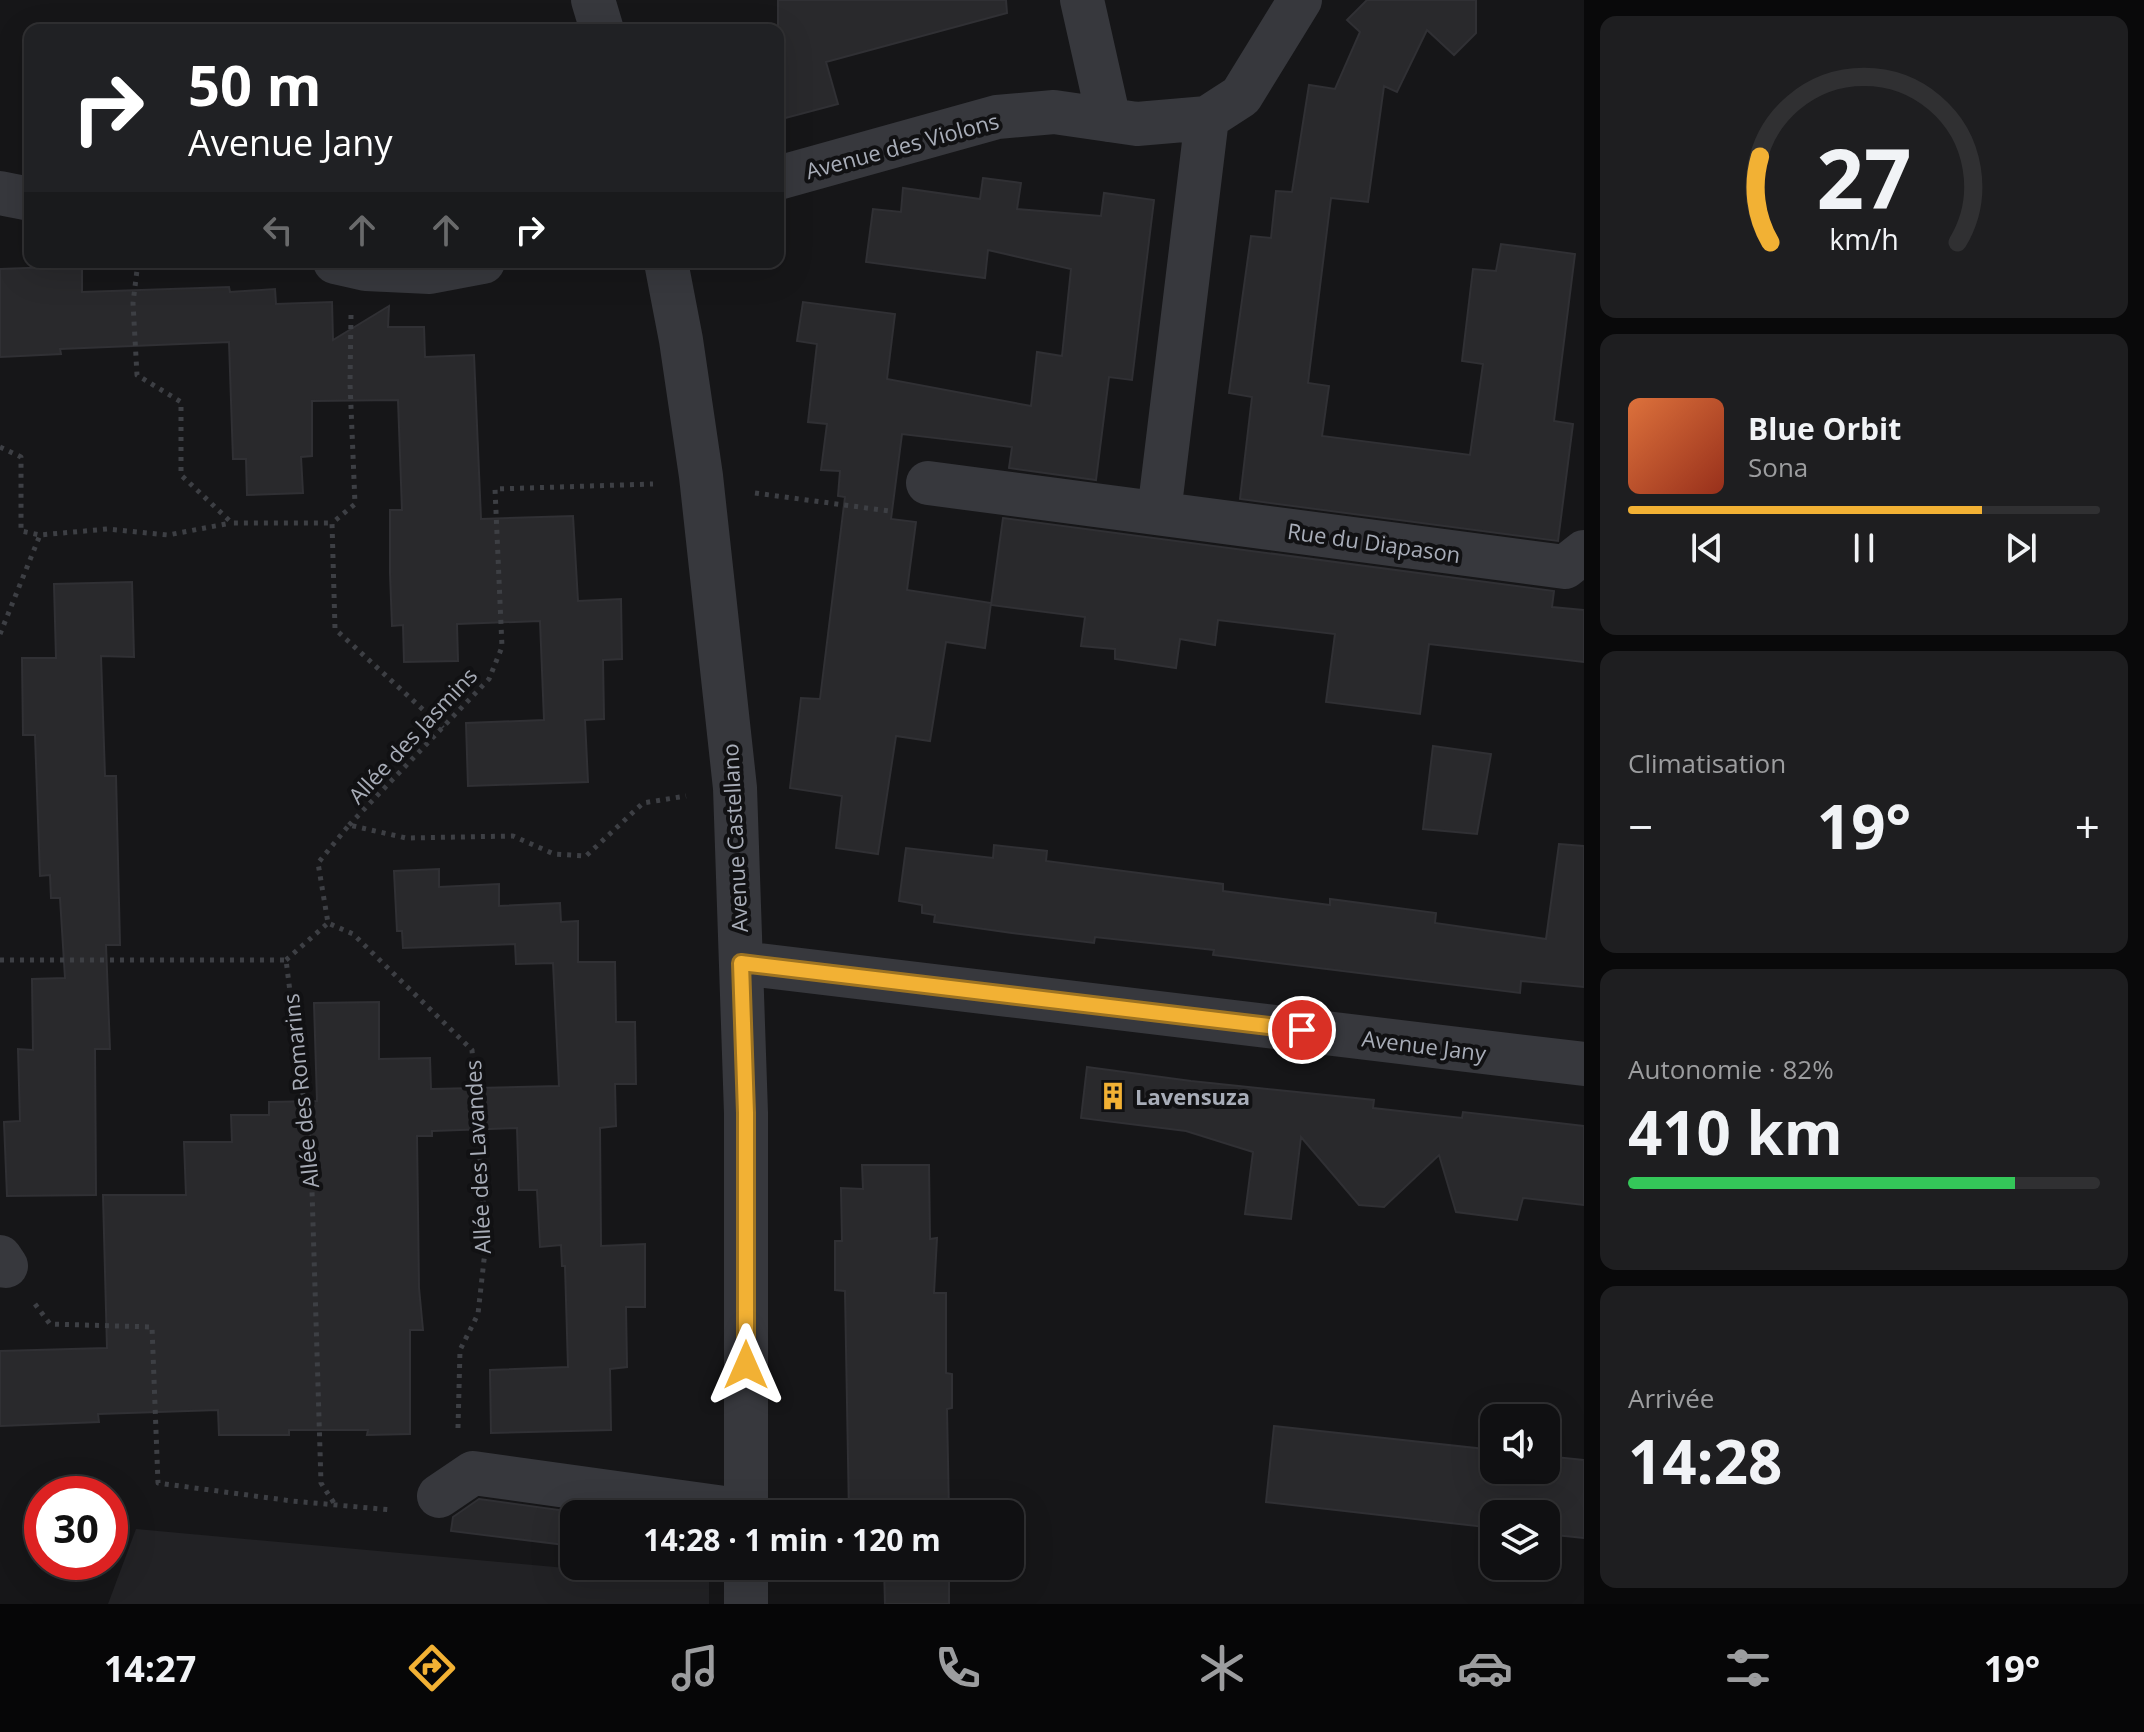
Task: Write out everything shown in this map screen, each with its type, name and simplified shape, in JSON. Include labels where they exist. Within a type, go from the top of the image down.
[{"type":"street","points":[[593,0],[600,24]]},
{"type":"street","points":[[1082,0],[1109,120]]},
{"type":"street","name":"Avenue des Violons","points":[[784,176],[997,117],[1054,112],[1137,124],[1207,118],[1241,96],[1300,0]]},
{"type":"street","points":[[1159,513],[1207,118]]},
{"type":"street","points":[[0,193],[24,198]]},
{"type":"street","points":[[384,268],[430,272],[451,268]]},
{"type":"street","name":"Avenue Castellano","points":[[667,268],[701,476],[735,788],[746,1113],[746,1500]]},
{"type":"street","name":"Rue du Diapason","points":[[928,483],[1565,567],[1584,552]]},
{"type":"street","name":"Avenue Jany","points":[[741,963],[1584,1064]]},
{"type":"street","points":[[456,1485],[617,1500]]},
{"type":"street","points":[[746,1580],[746,1604]]},
{"type":"path","points":[[137,268],[133,303],[137,375],[181,402],[181,475],[232,523]]},
{"type":"path","points":[[0,447],[21,457],[21,531],[40,535],[107,529],[168,535],[232,523],[332,523],[355,504],[350,268]]},
{"type":"path","points":[[755,493],[890,511],[928,483]]},
{"type":"path","name":"Allée des Jasmins","points":[[328,923],[318,863],[349,825],[489,679],[502,647],[495,489],[654,484]]},
{"type":"path","points":[[332,523],[335,629],[443,728]]},
{"type":"path","points":[[0,634],[40,535]]},
{"type":"path","points":[[349,825],[406,838],[513,836],[554,854],[586,856],[643,803],[735,788]]},
{"type":"path","points":[[0,960],[286,960],[328,923]]},
{"type":"path","name":"Allée des Lavandes","points":[[328,923],[353,934],[472,1050],[486,1242],[478,1314],[460,1350],[456,1485]]},
{"type":"path","name":"Allée des Romarins","points":[[286,960],[311,1158],[321,1483],[334,1503]]},
{"type":"path","points":[[50,1324],[152,1327],[158,1483],[292,1501],[394,1510],[456,1485]]},
{"type":"shaded area","points":[[136,1529],[560,1567],[560,1580],[709,1581],[709,1604],[108,1604],[117,1580],[128,1580],[128,1550]]},
{"type":"building","points":[[778,0],[1006,0],[1007,13],[826,62],[838,104],[784,118],[784,24],[778,24]]},
{"type":"building","points":[[1367,0],[1476,0],[1476,33],[1454,55],[1427,30],[1397,92],[1384,86],[1368,202],[1331,198],[1308,383],[1329,386],[1322,436],[1470,455],[1483,364],[1462,361],[1473,269],[1496,271],[1501,244],[1575,254],[1554,421],[1573,424],[1558,541],[1240,499],[1252,397],[1229,393],[1251,236],[1271,238],[1276,191],[1292,192],[1309,85],[1335,89],[1360,32],[1347,20]]},
{"type":"building","points":[[983,178],[1021,183],[1017,209],[1101,216],[1104,193],[1154,200],[1132,380],[1109,377],[1096,480],[1009,468],[1012,447],[902,434],[891,519],[916,522],[907,590],[991,603],[985,648],[946,642],[930,741],[896,736],[878,854],[836,848],[842,796],[790,788],[801,698],[820,699],[845,497],[838,496],[840,471],[821,470],[827,424],[808,422],[817,344],[797,341],[803,302],[895,314],[887,379],[1031,406],[1037,352],[1062,356],[1071,269],[988,250],[985,278],[866,262],[873,209],[901,212],[903,188],[980,199]]},
{"type":"building","points":[[82,268],[82,292],[229,287],[230,292],[275,289],[276,304],[332,302],[333,340],[389,306],[388,327],[424,327],[425,357],[474,355],[481,519],[573,516],[578,601],[621,599],[622,659],[603,660],[604,719],[585,720],[588,782],[468,786],[466,723],[544,720],[540,621],[457,624],[458,661],[404,662],[403,625],[392,626],[390,573],[390,510],[402,510],[398,400],[312,401],[312,456],[301,457],[303,493],[247,495],[246,459],[233,459],[229,342],[60,349],[61,354],[0,357],[0,269]]},
{"type":"building","points":[[1003,518],[1554,591],[1552,607],[1584,610],[1584,662],[1429,644],[1420,714],[1326,702],[1335,634],[1218,620],[1215,645],[1180,639],[1176,668],[1115,659],[1115,649],[1081,646],[1085,617],[991,605]]},
{"type":"building","points":[[132,582],[134,657],[101,656],[105,776],[116,776],[120,945],[106,945],[110,1049],[95,1049],[96,1195],[7,1196],[4,1122],[20,1121],[18,1049],[33,1050],[32,979],[65,978],[60,898],[51,898],[50,875],[40,876],[35,735],[23,735],[22,658],[56,658],[54,584]]},
{"type":"building","points":[[1433,746],[1491,754],[1477,834],[1423,829]]},
{"type":"building","points":[[1559,844],[1584,846],[1584,987],[1521,981],[1520,993],[1213,955],[1214,950],[1095,937],[1094,943],[1012,933],[934,922],[935,915],[922,913],[922,905],[899,901],[906,848],[993,858],[994,845],[1047,851],[1046,861],[1223,884],[1223,891],[1330,905],[1330,899],[1436,913],[1435,923],[1546,939]]},
{"type":"building","points":[[439,869],[439,887],[499,884],[499,906],[560,903],[561,922],[578,921],[578,962],[615,962],[616,1022],[635,1022],[636,1084],[615,1084],[616,1126],[600,1128],[601,1246],[645,1244],[645,1307],[626,1307],[627,1367],[610,1369],[611,1430],[491,1433],[490,1370],[568,1367],[565,1266],[562,1266],[561,1245],[540,1247],[537,1190],[519,1190],[517,1128],[432,1131],[432,1136],[417,1136],[419,1288],[423,1330],[410,1330],[410,1434],[367,1435],[368,1430],[289,1430],[289,1435],[219,1435],[218,1410],[98,1414],[99,1422],[0,1426],[0,1351],[107,1348],[103,1195],[186,1195],[184,1142],[232,1142],[231,1115],[269,1115],[269,1102],[317,1101],[314,1003],[379,1002],[379,1059],[430,1058],[431,1089],[559,1086],[553,963],[516,964],[515,944],[403,948],[402,931],[397,931],[394,871]]},
{"type":"building","points":[[1087,1067],[1374,1100],[1373,1108],[1462,1118],[1463,1112],[1584,1126],[1584,1205],[1523,1198],[1517,1220],[1456,1212],[1439,1155],[1384,1207],[1359,1205],[1301,1137],[1291,1219],[1245,1214],[1253,1152],[1186,1131],[1081,1118]]},
{"type":"building","points":[[862,1165],[929,1165],[930,1239],[937,1238],[934,1293],[946,1293],[946,1373],[952,1374],[952,1408],[947,1409],[949,1500],[849,1500],[845,1291],[835,1290],[835,1241],[842,1241],[841,1188],[863,1189]]},
{"type":"building","points":[[1274,1426],[1480,1448],[1480,1484],[1560,1484],[1560,1457],[1584,1460],[1584,1538],[1560,1535],[1560,1500],[1480,1500],[1480,1526],[1266,1502]]},
{"type":"building","points":[[479,1499],[560,1510],[560,1544],[451,1531],[453,1517]]},
{"type":"building","points":[[884,1580],[949,1580],[949,1604],[885,1604]]},
{"type":"place","name":"Lavensuza","points":[[1113,1096]]},
{"type":"route","points":[[746,1365],[746,1113],[741,963],[1302,1030]]}]
